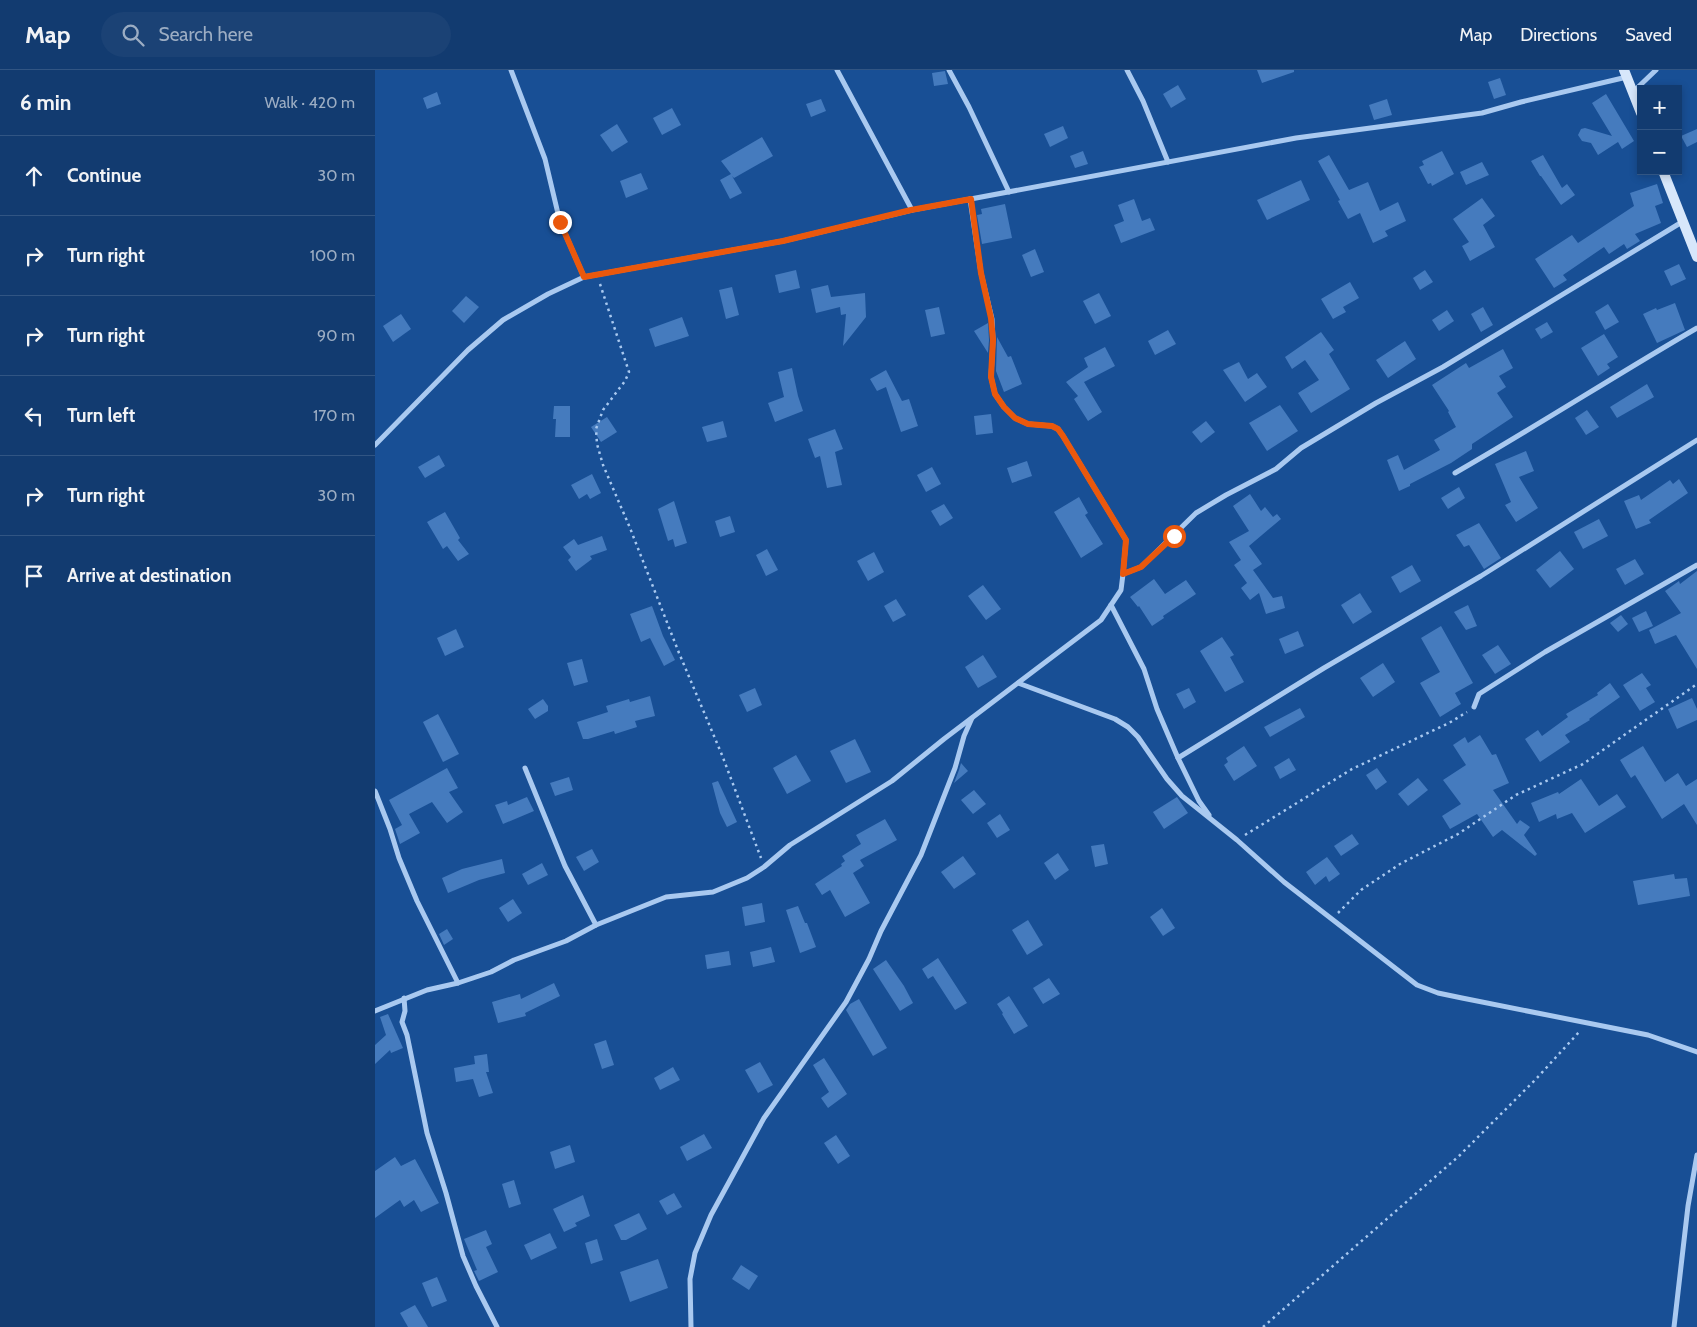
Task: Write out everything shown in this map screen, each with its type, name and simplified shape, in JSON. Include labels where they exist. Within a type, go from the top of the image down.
[{"type":"street","points":[[511,70],[545,159],[560,222],[584,277]]},
{"type":"street","points":[[837,70],[911,210]]},
{"type":"street","points":[[949,70],[969,107],[1009,192]]},
{"type":"street","points":[[1127,70],[1143,101],[1168,162]]},
{"type":"street","points":[[1633,93],[1656,70]]},
{"type":"street","points":[[375,445],[468,350],[503,320],[548,294],[584,277],[783,241],[911,210],[1296,138],[1482,113],[1626,73],[1637,103]]},
{"type":"street","points":[[1664,175],[1697,257]]},
{"type":"street","points":[[375,1011],[404,998],[491,972],[514,960],[566,941],[596,925],[665,897],[713,892],[747,878],[790,845],[892,781],[972,717],[1101,620],[1121,590],[1126,540],[1058,429],[1052,426],[1028,424],[1015,418],[995,394],[991,377],[993,340],[991,318],[981,273],[971,199]]},
{"type":"street","points":[[1123,574],[1141,567],[1196,513],[1226,495],[1276,470],[1301,448],[1376,403],[1443,367],[1682,222]]},
{"type":"street","points":[[1455,473],[1527,432],[1697,328]]},
{"type":"street","points":[[1178,758],[1324,668],[1481,576],[1697,440]]},
{"type":"street","points":[[1474,707],[1479,694],[1537,657],[1697,565]]},
{"type":"street","points":[[1111,605],[1144,669],[1157,709],[1178,758],[1199,801],[1213,820]]},
{"type":"street","points":[[1018,683],[1115,719],[1128,727],[1138,737],[1167,779],[1182,796],[1237,840],[1284,882],[1417,985],[1438,993],[1461,998],[1648,1035],[1697,1052]]},
{"type":"street","points":[[691,1327],[690,1279],[695,1253],[711,1215],[764,1118],[846,1002],[869,959],[881,931],[921,855],[955,768],[964,736],[972,717]]},
{"type":"street","points":[[525,768],[565,866],[596,925]]},
{"type":"street","points":[[375,791],[417,901],[458,983]]},
{"type":"street","points":[[404,998],[405,1011],[402,1022],[407,1035],[427,1133],[447,1193],[463,1256],[497,1327]]},
{"type":"street","points":[[1674,1327],[1697,1155]]},
{"type":"path","points":[[597,276],[629,372],[625,381],[603,410],[596,429],[597,444],[603,465],[722,755],[764,866]]},
{"type":"path","points":[[1332,920],[1361,890],[1401,864],[1458,834],[1516,795],[1583,764],[1697,684]]},
{"type":"path","points":[[1237,840],[1352,769],[1449,723],[1474,707]]},
{"type":"path","points":[[1263,1327],[1459,1156],[1536,1079],[1588,1023]]},
{"type":"building","points":[[1257,70],[1294,70],[1294,72],[1262,83]]},
{"type":"building","points":[[945,71],[948,84],[934,86],[932,73]]},
{"type":"building","points":[[1500,78],[1506,95],[1494,99],[1488,82]]},
{"type":"building","points":[[1178,85],[1186,99],[1171,108],[1163,94]]},
{"type":"building","points":[[437,92],[441,104],[427,109],[423,98]]},
{"type":"building","points":[[1606,94],[1634,141],[1622,149],[1618,142],[1598,155],[1591,143],[1582,141],[1578,135],[1581,129],[1585,128],[1612,136],[1592,103]]},
{"type":"building","points":[[821,99],[826,111],[811,117],[806,104]]},
{"type":"building","points":[[1387,99],[1392,115],[1374,120],[1369,105]]},
{"type":"building","points":[[672,108],[681,125],[662,135],[653,118]]},
{"type":"building","points":[[617,124],[628,142],[612,152],[600,135]]},
{"type":"building","points":[[1063,126],[1068,138],[1050,147],[1044,134]]},
{"type":"building","points":[[1697,129],[1697,142],[1687,147],[1682,136]]},
{"type":"building","points":[[762,137],[773,156],[734,178],[732,176],[742,193],[730,199],[720,180],[731,174],[721,161]]},
{"type":"building","points":[[1083,151],[1088,164],[1075,168],[1070,156]]},
{"type":"building","points":[[1442,151],[1454,174],[1432,186],[1431,183],[1428,184],[1419,167],[1424,165],[1422,161]]},
{"type":"building","points":[[1329,155],[1349,190],[1368,182],[1380,211],[1398,202],[1406,221],[1385,231],[1388,236],[1373,243],[1360,213],[1348,219],[1338,201],[1340,200],[1318,161]]},
{"type":"building","points":[[1543,155],[1562,188],[1567,184],[1575,195],[1561,205],[1531,161]]},
{"type":"building","points":[[1482,162],[1489,175],[1466,185],[1460,172]]},
{"type":"building","points":[[641,173],[648,189],[626,198],[620,181]]},
{"type":"building","points":[[1301,180],[1310,200],[1267,220],[1257,200]]},
{"type":"building","points":[[1657,184],[1663,203],[1655,206],[1661,223],[1635,234],[1640,241],[1627,249],[1624,244],[1609,254],[1604,247],[1563,275],[1567,280],[1554,288],[1535,259],[1572,235],[1578,243],[1634,206],[1630,193]]},
{"type":"building","points":[[1482,198],[1495,216],[1483,225],[1495,247],[1470,261],[1462,246],[1469,242],[1453,219]]},
{"type":"building","points":[[1134,199],[1142,221],[1150,218],[1155,230],[1121,243],[1114,225],[1124,221],[1118,205]]},
{"type":"building","points":[[1005,204],[1012,238],[982,244],[977,215],[982,214],[981,209]]},
{"type":"building","points":[[1035,249],[1044,272],[1031,277],[1022,255]]},
{"type":"building","points":[[1679,264],[1686,279],[1671,286],[1664,271]]},
{"type":"building","points":[[796,270],[800,288],[779,293],[775,275]]},
{"type":"building","points":[[1425,270],[1433,282],[1420,290],[1413,278]]},
{"type":"building","points":[[1350,282],[1359,298],[1343,307],[1346,312],[1333,319],[1321,299]]},
{"type":"building","points":[[828,285],[831,297],[865,293],[866,317],[843,346],[846,314],[841,315],[840,307],[816,313],[811,289]]},
{"type":"building","points":[[732,287],[739,315],[726,319],[719,290]]},
{"type":"building","points":[[1099,293],[1111,316],[1095,324],[1083,301]]},
{"type":"building","points":[[466,296],[479,307],[464,323],[452,311]]},
{"type":"building","points":[[1675,303],[1685,330],[1657,343],[1643,314]]},
{"type":"building","points":[[1608,304],[1619,322],[1605,330],[1595,312]]},
{"type":"building","points":[[939,307],[945,334],[931,337],[925,310]]},
{"type":"building","points":[[1483,307],[1493,325],[1481,332],[1471,314]]},
{"type":"building","points":[[1447,310],[1454,321],[1439,331],[1432,320]]},
{"type":"building","points":[[401,314],[411,329],[393,342],[383,326]]},
{"type":"building","points":[[682,317],[689,336],[655,347],[649,329]]},
{"type":"building","points":[[1547,322],[1553,332],[1541,339],[1535,329]]},
{"type":"building","points":[[988,323],[989,340],[988,353],[974,331]]},
{"type":"building","points":[[1168,330],[1176,344],[1155,355],[1148,341]]},
{"type":"building","points":[[1321,332],[1334,350],[1329,354],[1350,389],[1311,413],[1298,393],[1319,380],[1305,360],[1292,369],[1285,357]]},
{"type":"building","points":[[1604,334],[1618,357],[1607,364],[1610,368],[1598,376],[1581,348]]},
{"type":"building","points":[[997,337],[1008,357],[1011,356],[1022,384],[1004,392],[996,371]]},
{"type":"building","points":[[1405,341],[1416,359],[1388,378],[1376,360]]},
{"type":"building","points":[[1105,347],[1115,366],[1084,382],[1102,412],[1088,421],[1074,399],[1078,396],[1066,382],[1088,367],[1084,358]]},
{"type":"building","points":[[1503,349],[1513,368],[1499,376],[1506,387],[1497,393],[1513,417],[1472,444],[1472,449],[1451,463],[1399,491],[1387,460],[1398,455],[1404,470],[1440,450],[1434,440],[1456,427],[1449,411],[1432,385],[1466,363],[1469,368]]},
{"type":"building","points":[[1239,362],[1248,379],[1257,373],[1267,387],[1245,402],[1223,370]]},
{"type":"building","points":[[792,368],[803,411],[775,422],[768,403],[784,397],[778,372]]},
{"type":"building","points":[[886,370],[902,401],[909,399],[918,426],[901,432],[886,387],[877,391],[870,379]]},
{"type":"building","points":[[1647,384],[1654,397],[1617,418],[1610,407]]},
{"type":"building","points":[[1280,405],[1298,431],[1267,451],[1249,423]]},
{"type":"building","points":[[554,406],[570,406],[570,437],[555,437],[556,419],[553,419]]},
{"type":"building","points":[[1587,410],[1599,427],[1586,435],[1575,418]]},
{"type":"building","points":[[991,414],[993,433],[976,435],[974,416]]},
{"type":"building","points":[[607,417],[617,432],[601,442],[591,427]]},
{"type":"building","points":[[723,421],[727,437],[707,442],[702,427]]},
{"type":"building","points":[[1206,421],[1215,432],[1201,443],[1192,432]]},
{"type":"building","points":[[835,429],[843,449],[835,452],[842,485],[827,488],[820,456],[815,458],[808,439]]},
{"type":"building","points":[[1526,451],[1534,471],[1519,477],[1538,508],[1516,522],[1505,505],[1511,502],[1495,464]]},
{"type":"building","points":[[439,455],[445,466],[425,478],[418,467]]},
{"type":"building","points":[[1027,461],[1032,476],[1012,483],[1007,468]]},
{"type":"building","points":[[932,467],[941,484],[926,492],[917,475]]},
{"type":"building","points":[[592,474],[601,493],[590,499],[587,494],[579,499],[571,485]]},
{"type":"building","points":[[1679,479],[1688,493],[1649,520],[1651,523],[1636,529],[1624,501],[1639,495],[1641,500],[1670,480],[1673,484]]},
{"type":"building","points":[[1459,487],[1465,498],[1448,509],[1441,498]]},
{"type":"building","points":[[1250,494],[1261,511],[1265,507],[1273,517],[1277,514],[1281,519],[1249,546],[1262,564],[1253,570],[1273,598],[1282,596],[1285,608],[1266,614],[1259,593],[1250,600],[1241,588],[1247,583],[1234,565],[1241,560],[1229,542],[1249,531],[1233,506]]},
{"type":"building","points":[[1079,497],[1088,513],[1085,515],[1103,544],[1081,558],[1054,512]]},
{"type":"building","points":[[674,501],[687,543],[675,547],[673,539],[668,541],[658,509]]},
{"type":"building","points":[[944,504],[953,518],[940,526],[931,511]]},
{"type":"building","points":[[445,512],[460,538],[458,540],[469,554],[458,561],[447,546],[443,549],[427,522]]},
{"type":"building","points":[[730,516],[735,532],[720,537],[715,521]]},
{"type":"building","points":[[1599,519],[1608,536],[1583,549],[1574,532]]},
{"type":"building","points":[[1479,523],[1501,558],[1484,569],[1469,545],[1464,547],[1456,535]]},
{"type":"building","points":[[602,536],[607,550],[590,556],[592,559],[576,571],[568,560],[571,557],[563,547],[574,539],[578,545]]},
{"type":"building","points":[[767,549],[778,570],[766,576],[756,555]]},
{"type":"building","points":[[1560,551],[1574,569],[1550,588],[1536,570]]},
{"type":"building","points":[[874,552],[884,572],[868,581],[857,561]]},
{"type":"building","points":[[1635,559],[1644,574],[1625,585],[1616,569]]},
{"type":"building","points":[[1412,565],[1421,581],[1400,593],[1391,577]]},
{"type":"building","points":[[1697,571],[1697,669],[1676,635],[1655,644],[1649,630],[1681,613],[1665,591],[1679,581],[1680,584]]},
{"type":"building","points":[[1154,579],[1165,594],[1186,580],[1196,594],[1163,616],[1164,618],[1152,626],[1139,606],[1130,597]]},
{"type":"building","points":[[983,585],[1001,609],[986,620],[968,596]]},
{"type":"building","points":[[1360,593],[1372,612],[1353,624],[1341,605]]},
{"type":"building","points":[[896,599],[906,615],[893,622],[884,606]]},
{"type":"building","points":[[1468,605],[1477,626],[1466,630],[1454,612]]},
{"type":"building","points":[[652,606],[663,636],[675,660],[664,666],[650,638],[641,642],[630,614]]},
{"type":"building","points":[[1646,611],[1653,626],[1639,632],[1632,618]]},
{"type":"building","points":[[1621,615],[1628,624],[1618,632],[1610,623]]},
{"type":"building","points":[[1441,626],[1473,683],[1455,693],[1461,704],[1440,717],[1420,683],[1440,672],[1421,638]]},
{"type":"building","points":[[456,629],[464,647],[445,656],[437,638]]},
{"type":"building","points":[[1298,631],[1304,646],[1285,654],[1279,639]]},
{"type":"building","points":[[1222,637],[1234,655],[1230,657],[1244,682],[1225,692],[1200,651]]},
{"type":"building","points":[[1498,645],[1511,664],[1495,674],[1482,655]]},
{"type":"building","points":[[983,655],[997,677],[978,688],[965,667]]},
{"type":"building","points":[[582,659],[588,682],[574,686],[567,663]]},
{"type":"building","points":[[1383,663],[1395,682],[1373,697],[1360,678]]},
{"type":"building","points":[[1642,673],[1651,685],[1646,688],[1655,702],[1640,711],[1623,685]]},
{"type":"building","points":[[1610,683],[1620,697],[1590,720],[1565,735],[1570,742],[1540,762],[1525,739],[1538,730],[1542,736],[1568,717],[1566,714],[1598,695],[1597,693]]},
{"type":"building","points":[[755,688],[762,705],[747,712],[739,695]]},
{"type":"building","points":[[1189,688],[1196,702],[1184,709],[1176,694]]},
{"type":"building","points":[[650,696],[655,716],[635,721],[637,727],[615,734],[614,731],[583,739],[577,722],[608,712],[606,706],[629,699],[630,702]]},
{"type":"building","points":[[1692,698],[1697,709],[1697,720],[1677,729],[1668,709]]},
{"type":"building","points":[[543,699],[548,706],[548,711],[535,719],[528,709]]},
{"type":"building","points":[[1300,708],[1305,717],[1270,737],[1264,727]]},
{"type":"building","points":[[438,714],[459,754],[443,762],[423,722]]},
{"type":"building","points":[[1480,735],[1492,755],[1496,754],[1509,783],[1493,790],[1517,824],[1520,820],[1530,827],[1524,835],[1537,854],[1535,856],[1502,830],[1493,837],[1477,814],[1450,829],[1442,816],[1461,804],[1443,780],[1466,765],[1453,745],[1465,737],[1468,743]]},
{"type":"building","points":[[855,739],[871,772],[846,783],[830,751]]},
{"type":"building","points":[[1244,746],[1257,766],[1234,781],[1224,765],[1228,762],[1226,758]]},
{"type":"building","points":[[1643,746],[1665,782],[1678,773],[1686,786],[1697,779],[1697,825],[1684,804],[1662,819],[1635,775],[1631,778],[1620,760]]},
{"type":"building","points":[[796,755],[811,781],[787,794],[773,768]]},
{"type":"building","points":[[1289,758],[1296,770],[1280,779],[1274,767]]},
{"type":"building","points":[[961,763],[968,771],[954,783],[959,770]]},
{"type":"building","points":[[447,768],[458,788],[449,792],[463,812],[447,823],[432,802],[409,814],[420,833],[400,844],[395,829],[402,825],[389,800]]},
{"type":"building","points":[[1377,768],[1387,782],[1376,790],[1366,775]]},
{"type":"building","points":[[569,777],[573,790],[555,796],[550,783]]},
{"type":"building","points":[[1418,778],[1428,790],[1408,806],[1398,794]]},
{"type":"building","points":[[1581,779],[1599,806],[1617,794],[1626,807],[1585,833],[1572,813],[1557,819],[1556,814],[1539,822],[1531,803],[1558,792],[1559,794]]},
{"type":"building","points":[[718,781],[737,822],[727,827],[720,813],[712,783]]},
{"type":"building","points":[[974,790],[986,804],[973,814],[961,800]]},
{"type":"building","points":[[527,797],[534,811],[503,824],[495,805],[507,801],[508,805]]},
{"type":"building","points":[[1177,797],[1188,813],[1164,829],[1153,812]]},
{"type":"building","points":[[1000,814],[1010,830],[997,838],[987,823]]},
{"type":"building","points":[[885,819],[897,840],[860,860],[864,866],[853,873],[870,903],[845,917],[830,890],[822,895],[815,884],[842,866],[841,864],[845,861],[842,856],[861,844],[856,835]]},
{"type":"building","points":[[1352,834],[1359,844],[1341,856],[1334,846]]},
{"type":"building","points":[[1104,844],[1108,864],[1095,867],[1091,846]]},
{"type":"building","points":[[592,849],[599,862],[584,871],[576,857]]},
{"type":"building","points":[[1058,853],[1069,870],[1055,880],[1044,863]]},
{"type":"building","points":[[963,856],[976,874],[954,889],[941,872]]},
{"type":"building","points":[[1327,857],[1340,874],[1329,882],[1326,876],[1315,885],[1306,872]]},
{"type":"building","points":[[502,859],[505,873],[479,880],[448,893],[442,878],[462,869]]},
{"type":"building","points":[[542,863],[548,875],[528,885],[522,874]]},
{"type":"building","points":[[1674,874],[1675,879],[1687,878],[1690,896],[1638,905],[1633,881]]},
{"type":"building","points":[[513,899],[522,913],[508,922],[499,908]]},
{"type":"building","points":[[762,903],[765,922],[745,926],[742,907]]},
{"type":"building","points":[[798,906],[816,947],[800,953],[786,910]]},
{"type":"building","points":[[1162,908],[1175,928],[1163,936],[1150,917]]},
{"type":"building","points":[[1028,920],[1043,945],[1027,955],[1012,930]]},
{"type":"building","points":[[447,929],[453,939],[444,945],[439,934]]},
{"type":"building","points":[[771,947],[775,962],[753,967],[750,952]]},
{"type":"building","points":[[729,951],[731,965],[707,969],[705,955]]},
{"type":"building","points":[[938,958],[967,1003],[955,1010],[933,976],[928,979],[922,969]]},
{"type":"building","points":[[886,960],[913,1003],[900,1011],[873,969]]},
{"type":"building","points":[[1049,978],[1060,994],[1043,1004],[1033,988]]},
{"type":"building","points":[[554,983],[560,996],[525,1013],[526,1016],[498,1023],[492,1002],[520,994],[521,999]]},
{"type":"building","points":[[1009,996],[1028,1026],[1014,1034],[997,1004]]},
{"type":"building","points":[[859,999],[887,1048],[873,1056],[846,1010],[850,1004]]},
{"type":"building","points":[[388,1014],[403,1048],[391,1053],[390,1050],[375,1064],[375,1045],[386,1035],[380,1017]]},
{"type":"building","points":[[606,1040],[614,1065],[602,1069],[594,1044]]},
{"type":"building","points":[[487,1054],[489,1072],[486,1072],[493,1093],[479,1097],[473,1079],[456,1082],[454,1068],[475,1064],[474,1056]]},
{"type":"building","points":[[824,1058],[847,1094],[828,1108],[821,1098],[829,1092],[813,1065]]},
{"type":"building","points":[[760,1062],[773,1085],[758,1093],[745,1070]]},
{"type":"building","points":[[673,1067],[680,1080],[660,1090],[654,1078]]},
{"type":"building","points":[[704,1134],[712,1148],[687,1161],[680,1147]]},
{"type":"building","points":[[836,1135],[850,1156],[838,1164],[824,1143]]},
{"type":"building","points":[[570,1145],[575,1162],[555,1169],[550,1152]]},
{"type":"building","points":[[395,1157],[401,1166],[415,1159],[439,1203],[421,1212],[414,1200],[404,1207],[400,1200],[375,1218],[375,1171]]},
{"type":"building","points":[[514,1180],[521,1204],[509,1208],[502,1184]]},
{"type":"building","points":[[674,1193],[682,1207],[667,1215],[659,1201]]},
{"type":"building","points":[[583,1195],[590,1216],[575,1223],[577,1226],[564,1232],[553,1209]]},
{"type":"building","points":[[639,1213],[647,1229],[626,1240],[621,1240],[614,1225]]},
{"type":"building","points":[[486,1230],[492,1244],[486,1247],[498,1272],[479,1281],[474,1271],[477,1270],[464,1239]]},
{"type":"building","points":[[550,1233],[557,1248],[531,1260],[524,1245]]},
{"type":"building","points":[[597,1239],[603,1260],[591,1264],[585,1243]]},
{"type":"building","points":[[658,1259],[668,1288],[630,1302],[620,1272]]},
{"type":"building","points":[[741,1265],[758,1276],[749,1290],[732,1279]]},
{"type":"building","points":[[437,1277],[447,1301],[432,1307],[422,1283]]},
{"type":"building","points":[[415,1305],[428,1327],[408,1327],[400,1313]]},
{"type":"route","points":[[560,222],[584,277],[783,241],[911,210],[971,199],[981,273],[990,306],[993,340],[991,377],[995,394],[1015,418],[1028,424],[1052,426],[1058,429],[1063,436],[1126,540],[1123,574],[1141,567],[1174,536]]}]
